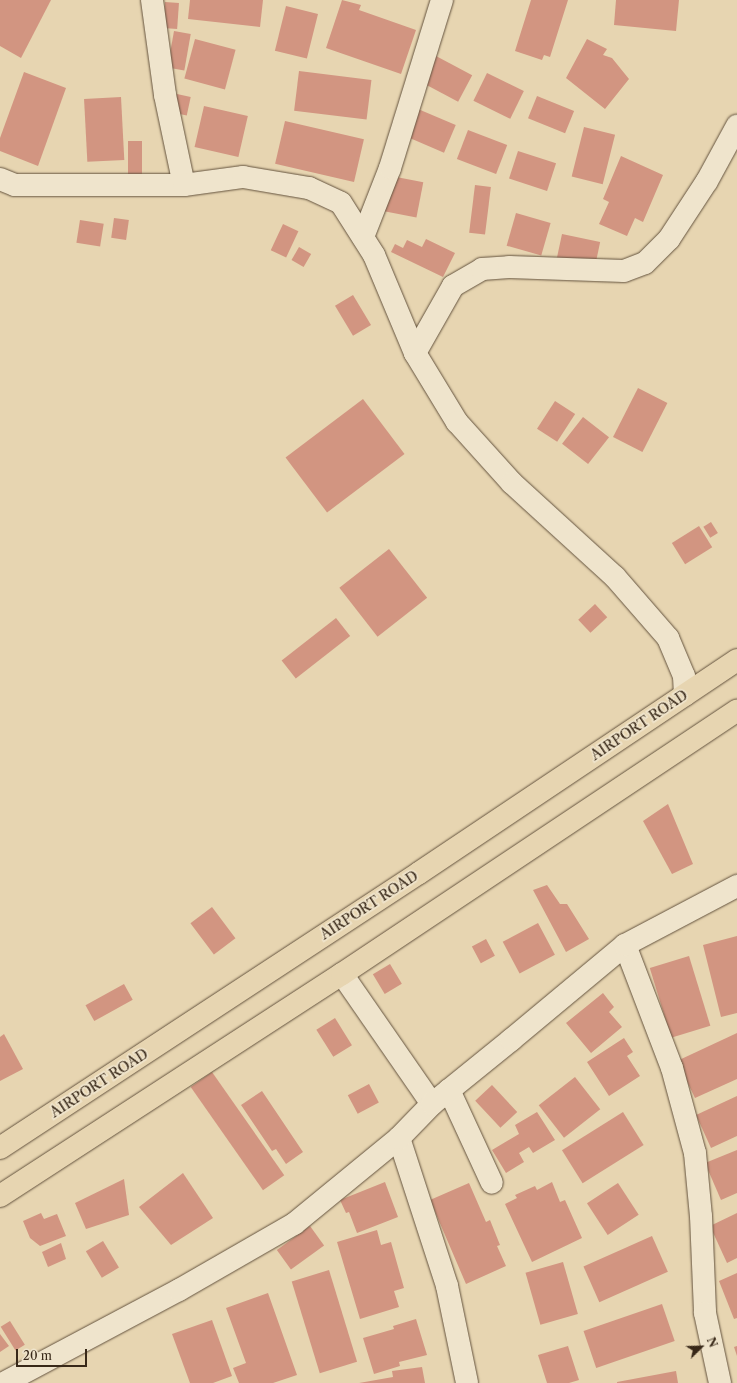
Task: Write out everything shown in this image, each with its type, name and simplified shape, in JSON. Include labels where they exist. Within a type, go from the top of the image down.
[{"type":"main road","name":"AIRPORT ROAD","points":[[0,1148],[419,873],[737,660]]},
{"type":"main road","points":[[0,1196],[342,974],[737,711]]},
{"type":"street","points":[[152,0],[165,96],[184,184]]},
{"type":"street","points":[[363,237],[390,168],[442,0]]},
{"type":"street","points":[[415,353],[453,286],[482,269],[509,267],[624,271],[645,263],[669,239],[707,181],[737,126]]},
{"type":"street","points":[[0,179],[15,185],[184,184],[243,177],[309,188],[341,203],[374,254],[415,353],[457,422],[512,483],[615,577],[668,638],[684,676],[684,695]]},
{"type":"street","points":[[4,1383],[179,1290],[294,1224],[399,1138],[432,1104],[512,1040],[625,945],[737,886]]},
{"type":"street","points":[[625,945],[672,1068],[695,1153],[701,1216],[705,1313],[720,1383]]},
{"type":"street","points":[[342,974],[432,1104]]},
{"type":"street","points":[[449,1090],[492,1183]]},
{"type":"street","points":[[399,1138],[447,1286],[467,1383]]},
{"type":"building","points":[[0,0],[51,0],[21,58],[0,46]]},
{"type":"building","points":[[190,0],[263,0],[260,27],[188,19]]},
{"type":"building","points":[[342,0],[361,5],[359,10],[416,30],[401,74],[326,48]]},
{"type":"building","points":[[531,0],[568,0],[550,57],[544,55],[542,60],[515,51]]},
{"type":"building","points":[[616,0],[679,0],[676,31],[614,25]]},
{"type":"building","points":[[165,2],[179,3],[177,29],[163,28]]},
{"type":"building","points":[[286,6],[318,14],[307,59],[275,51]]},
{"type":"building","points":[[174,31],[191,34],[184,70],[168,67]]},
{"type":"building","points":[[195,39],[236,50],[225,89],[184,79]]},
{"type":"building","points":[[587,39],[607,49],[603,55],[612,58],[629,79],[605,109],[566,78]]},
{"type":"building","points":[[436,56],[472,75],[458,102],[422,82]]},
{"type":"building","points":[[299,71],[371,80],[367,120],[294,111]]},
{"type":"building","points":[[24,72],[66,88],[38,166],[0,151],[0,138]]},
{"type":"building","points":[[487,73],[524,91],[510,119],[473,101]]},
{"type":"building","points":[[177,94],[191,97],[187,115],[173,113]]},
{"type":"building","points":[[537,96],[574,111],[565,133],[528,118]]},
{"type":"building","points":[[121,97],[124,160],[87,162],[84,99]]},
{"type":"building","points":[[204,106],[248,116],[238,157],[195,147]]},
{"type":"building","points":[[418,109],[456,125],[444,153],[406,137]]},
{"type":"building","points":[[285,121],[364,139],[354,182],[275,164]]},
{"type":"building","points":[[584,127],[615,135],[603,184],[572,176]]},
{"type":"building","points":[[468,130],[507,145],[496,174],[457,159]]},
{"type":"building","points":[[128,141],[142,141],[142,175],[128,175]]},
{"type":"building","points":[[518,151],[556,163],[547,191],[509,179]]},
{"type":"building","points":[[621,156],[663,175],[643,222],[635,218],[627,236],[599,224],[609,202],[603,199]]},
{"type":"building","points":[[386,175],[423,182],[416,218],[379,210]]},
{"type":"building","points":[[475,185],[491,187],[485,235],[469,233]]},
{"type":"building","points":[[516,213],[551,223],[541,256],[507,246]]},
{"type":"building","points":[[114,218],[129,220],[126,240],[111,238]]},
{"type":"building","points":[[80,220],[104,224],[100,246],[76,243]]},
{"type":"building","points":[[283,224],[298,231],[286,257],[271,250]]},
{"type":"building","points":[[562,234],[600,242],[593,277],[555,269]]},
{"type":"building","points":[[426,239],[455,253],[443,277],[391,252],[395,244],[403,248],[407,240],[422,247]]},
{"type":"building","points":[[299,247],[311,254],[304,267],[292,260]]},
{"type":"building","points":[[353,295],[371,325],[353,336],[335,306]]},
{"type":"building","points":[[638,388],[667,403],[642,452],[613,437]]},
{"type":"building","points":[[363,399],[405,454],[327,512],[286,457]]},
{"type":"building","points":[[555,401],[575,414],[557,442],[537,429]]},
{"type":"building","points":[[583,417],[609,437],[588,464],[562,444]]},
{"type":"building","points":[[711,522],[718,533],[710,538],[703,527]]},
{"type":"building","points":[[699,526],[712,547],[685,564],[672,543]]},
{"type":"building","points":[[389,549],[427,598],[378,637],[339,588]]},
{"type":"building","points":[[595,604],[607,617],[590,633],[578,620]]},
{"type":"building","points":[[336,618],[350,636],[296,679],[282,660]]},
{"type":"building","points":[[668,804],[693,864],[672,874],[643,821]]},
{"type":"building","points":[[547,885],[560,904],[567,904],[589,939],[566,952],[533,890]]},
{"type":"building","points":[[212,907],[235,938],[214,954],[190,923]]},
{"type":"building","points":[[538,923],[555,955],[520,974],[503,942]]},
{"type":"building","points":[[737,936],[737,1013],[721,1017],[703,945]]},
{"type":"building","points":[[486,939],[495,956],[481,963],[472,947]]},
{"type":"building","points":[[689,956],[710,1026],[671,1038],[650,968]]},
{"type":"building","points":[[390,964],[402,984],[385,994],[373,974]]},
{"type":"building","points":[[124,984],[133,1000],[94,1021],[86,1005]]},
{"type":"building","points":[[603,993],[614,1007],[609,1012],[622,1027],[591,1053],[566,1023]]},
{"type":"building","points":[[335,1018],[352,1045],[333,1057],[316,1030]]},
{"type":"building","points":[[737,1033],[737,1079],[695,1098],[677,1061]]},
{"type":"building","points":[[4,1034],[23,1069],[0,1081],[0,1037]]},
{"type":"building","points":[[624,1038],[633,1052],[627,1056],[640,1076],[609,1096],[587,1062]]},
{"type":"building","points":[[212,1072],[284,1175],[263,1190],[191,1087]]},
{"type":"building","points":[[575,1077],[600,1109],[564,1138],[539,1105]]},
{"type":"building","points":[[369,1084],[379,1103],[358,1114],[348,1095]]},
{"type":"building","points":[[492,1085],[517,1112],[500,1128],[475,1101]]},
{"type":"building","points":[[262,1091],[303,1152],[286,1164],[276,1149],[272,1151],[241,1105]]},
{"type":"building","points":[[737,1096],[737,1136],[711,1148],[696,1115]]},
{"type":"building","points":[[537,1112],[555,1140],[533,1153],[529,1147],[519,1153],[524,1162],[506,1173],[492,1150],[519,1134],[515,1125]]},
{"type":"building","points":[[623,1112],[644,1145],[583,1183],[562,1150]]},
{"type":"building","points":[[737,1150],[737,1193],[721,1200],[705,1163]]},
{"type":"building","points":[[183,1173],[213,1218],[171,1245],[139,1207]]},
{"type":"building","points":[[124,1179],[129,1215],[86,1229],[75,1203]]},
{"type":"building","points":[[385,1182],[398,1217],[357,1233],[349,1212],[346,1213],[340,1200]]},
{"type":"building","points":[[552,1182],[560,1202],[565,1200],[582,1238],[532,1262],[505,1204],[517,1198],[515,1195],[535,1186],[537,1190]]},
{"type":"building","points":[[469,1183],[486,1222],[490,1220],[500,1245],[497,1246],[506,1266],[466,1284],[430,1200]]},
{"type":"building","points":[[618,1183],[639,1215],[608,1235],[587,1203]]},
{"type":"building","points":[[41,1213],[44,1219],[57,1214],[66,1236],[40,1246],[30,1238],[23,1221]]},
{"type":"building","points":[[737,1213],[737,1258],[727,1263],[710,1226]]},
{"type":"building","points":[[310,1226],[324,1245],[291,1270],[277,1250]]},
{"type":"building","points":[[377,1230],[381,1245],[391,1242],[404,1288],[394,1291],[399,1307],[360,1319],[337,1242]]},
{"type":"building","points":[[652,1236],[668,1272],[599,1302],[583,1267]]},
{"type":"building","points":[[103,1241],[119,1268],[102,1278],[86,1251]]},
{"type":"building","points":[[61,1243],[66,1259],[48,1267],[42,1252]]},
{"type":"building","points":[[563,1262],[578,1314],[540,1325],[526,1273]]},
{"type":"building","points":[[329,1270],[357,1362],[320,1373],[292,1281]]},
{"type":"building","points":[[737,1273],[737,1318],[734,1319],[719,1281]]},
{"type":"building","points":[[268,1293],[297,1375],[273,1383],[239,1383],[233,1368],[246,1363],[226,1308]]},
{"type":"building","points":[[662,1304],[675,1341],[596,1368],[584,1331]]},
{"type":"building","points":[[416,1319],[427,1355],[399,1362],[400,1366],[374,1374],[363,1338],[394,1329],[393,1326]]},
{"type":"building","points":[[212,1320],[232,1376],[213,1383],[190,1383],[172,1334]]},
{"type":"building","points":[[10,1321],[25,1345],[16,1351],[1,1327]]},
{"type":"building","points":[[0,1334],[9,1346],[0,1352]]},
{"type":"building","points":[[568,1346],[579,1380],[569,1383],[547,1383],[538,1355]]},
{"type":"building","points":[[737,1346],[737,1356],[734,1347]]},
{"type":"building","points":[[422,1367],[425,1383],[359,1383],[393,1377],[392,1371]]},
{"type":"building","points":[[676,1371],[678,1383],[617,1383],[617,1382]]}]
